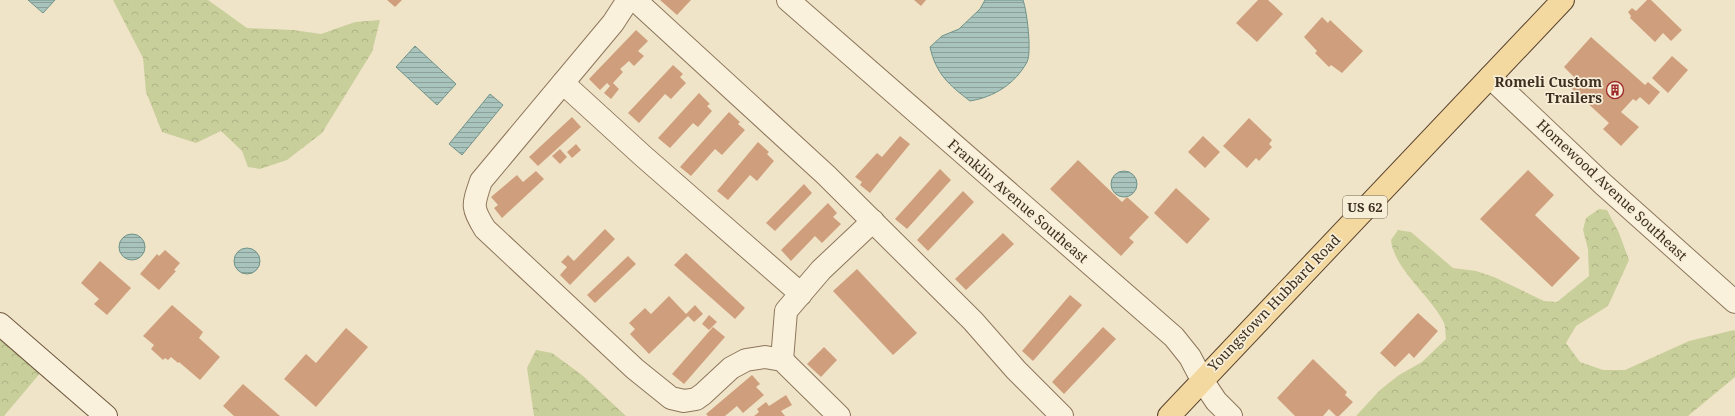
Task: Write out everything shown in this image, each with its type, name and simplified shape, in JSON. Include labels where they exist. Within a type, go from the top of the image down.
[{"type":"main road","name":"Youngstown Hubbard Road","points":[[1169,416],[1563,0]]},
{"type":"street","points":[[628,0],[613,22],[481,180],[474,201],[474,210],[486,229],[635,369],[671,398],[684,401],[696,399],[731,368],[746,360],[765,357],[782,360],[839,416]]},
{"type":"street","points":[[635,0],[826,175],[873,221],[973,320],[1016,370],[1059,415]]},
{"type":"street","name":"Franklin Avenue Southeast","points":[[788,0],[1174,337],[1190,357],[1202,380],[1216,401],[1231,416]]},
{"type":"street","name":"Homewood Avenue Southeast","points":[[1490,77],[1604,185],[1735,302]]},
{"type":"street","points":[[563,83],[643,156],[801,294]]},
{"type":"street","points":[[782,360],[786,311],[821,270],[873,221]]},
{"type":"street","points":[[0,324],[106,416]]},
{"type":"green space","points":[[113,0],[208,0],[247,28],[293,30],[321,34],[355,22],[380,20],[372,52],[322,133],[287,160],[260,169],[248,167],[242,151],[221,131],[196,143],[162,132],[146,92],[143,58]]},
{"type":"green space","points":[[1599,209],[1607,210],[1619,233],[1629,260],[1608,306],[1576,326],[1566,343],[1580,362],[1603,370],[1625,370],[1689,341],[1734,330],[1735,377],[1688,416],[1356,416],[1380,390],[1399,375],[1422,362],[1446,339],[1444,323],[1437,311],[1398,261],[1391,240],[1398,230],[1411,232],[1453,268],[1476,271],[1494,277],[1544,301],[1557,302],[1589,276],[1588,249],[1583,230],[1586,218]]},
{"type":"green space","points":[[0,324],[47,365],[4,416],[0,416]]},
{"type":"green space","points":[[536,350],[552,353],[582,375],[626,416],[534,416],[527,368]]},
{"type":"water","points":[[28,0],[55,0],[43,13]]},
{"type":"water","points":[[985,0],[1023,0],[1028,31],[1028,57],[1022,70],[1010,83],[995,93],[970,101],[944,78],[936,65],[930,47],[942,36],[959,29],[980,9]]},
{"type":"water","points":[[415,46],[456,84],[437,105],[396,67]]},
{"type":"water","points":[[490,94],[503,105],[462,155],[449,144]]},
{"type":"water","points":[[1124,171],[1133,175],[1137,184],[1133,193],[1124,197],[1115,193],[1111,184],[1115,175]]},
{"type":"water","points":[[132,234],[141,238],[145,247],[141,256],[132,260],[123,256],[119,247],[123,238]]},
{"type":"water","points":[[247,248],[256,252],[260,261],[256,270],[247,274],[238,270],[234,261],[238,252]]},
{"type":"building","points":[[387,0],[402,0],[395,7]]},
{"type":"building","points":[[660,0],[691,0],[677,15]]},
{"type":"building","points":[[914,0],[926,0],[921,6]]},
{"type":"building","points":[[1258,0],[1268,0],[1283,14],[1257,42],[1236,23]]},
{"type":"building","points":[[1647,0],[1651,0],[1682,30],[1671,41],[1663,33],[1655,42],[1630,18],[1631,16],[1628,12],[1632,8],[1636,11]]},
{"type":"building","points":[[1322,17],[1328,23],[1330,20],[1363,51],[1342,73],[1331,65],[1329,67],[1315,53],[1317,51],[1304,37]]},
{"type":"building","points":[[636,30],[648,41],[638,51],[644,56],[634,66],[629,61],[620,69],[623,72],[613,83],[619,89],[611,99],[604,93],[610,86],[607,83],[600,90],[589,79]]},
{"type":"building","name":"Romeli Custom Trailers","points":[[1591,37],[1645,85],[1648,82],[1660,92],[1649,105],[1640,97],[1636,101],[1633,99],[1621,112],[1639,127],[1621,146],[1603,129],[1609,123],[1571,88],[1578,81],[1564,67]]},
{"type":"building","points":[[1672,56],[1688,70],[1668,93],[1652,78]]},
{"type":"building","points":[[673,65],[683,74],[680,77],[686,83],[671,99],[665,94],[639,123],[628,113]]},
{"type":"building","points":[[699,93],[710,104],[707,106],[712,111],[698,127],[693,123],[670,148],[658,138]]},
{"type":"building","points":[[729,112],[740,122],[738,124],[745,130],[722,155],[715,149],[691,176],[680,167]]},
{"type":"building","points":[[572,117],[581,127],[538,166],[529,157]]},
{"type":"building","points":[[1249,118],[1272,140],[1269,144],[1272,147],[1259,161],[1256,158],[1247,168],[1223,146]]},
{"type":"building","points":[[900,136],[910,144],[870,193],[860,185],[862,182],[855,177],[877,153],[882,157]]},
{"type":"building","points":[[1203,136],[1220,152],[1205,168],[1188,152]]},
{"type":"building","points":[[758,142],[769,152],[767,154],[774,161],[757,181],[750,175],[728,200],[717,191]]},
{"type":"building","points":[[576,144],[581,150],[572,158],[567,152]]},
{"type":"building","points":[[560,149],[567,157],[560,164],[552,156]]},
{"type":"building","points":[[1078,160],[1122,202],[1127,197],[1149,217],[1129,238],[1134,242],[1121,256],[1050,189]]},
{"type":"building","points":[[940,169],[951,180],[907,229],[895,219]]},
{"type":"building","points":[[1528,170],[1554,195],[1535,215],[1580,258],[1552,287],[1480,219]]},
{"type":"building","points":[[536,171],[544,179],[502,218],[494,208],[498,205],[491,197],[517,175],[523,182]]},
{"type":"building","points":[[804,184],[812,193],[775,231],[766,223]]},
{"type":"building","points":[[1176,188],[1210,219],[1187,244],[1154,213]]},
{"type":"building","points":[[963,191],[974,202],[928,251],[917,240]]},
{"type":"building","points":[[828,203],[837,213],[833,217],[841,224],[822,243],[815,236],[791,261],[781,250]]},
{"type":"building","points":[[605,229],[615,239],[570,285],[560,275],[567,267],[561,262],[568,255],[574,261]]},
{"type":"building","points":[[1003,233],[1014,244],[966,290],[955,279]]},
{"type":"building","points":[[165,250],[180,263],[174,270],[176,271],[159,290],[140,274],[157,254],[159,256]]},
{"type":"building","points":[[686,253],[745,308],[735,319],[674,265]]},
{"type":"building","points":[[628,256],[636,264],[595,303],[587,295]]},
{"type":"building","points":[[100,261],[131,288],[107,315],[94,304],[99,299],[81,283]]},
{"type":"building","points":[[857,269],[917,333],[893,355],[833,291]]},
{"type":"building","points":[[1070,295],[1082,305],[1033,361],[1022,351]]},
{"type":"building","points":[[669,296],[686,314],[695,305],[703,314],[694,322],[688,316],[649,354],[630,334],[635,329],[629,323],[645,308],[651,314]]},
{"type":"building","points":[[172,305],[203,332],[199,338],[220,357],[200,380],[171,357],[168,360],[165,358],[163,360],[151,349],[154,345],[143,336]]},
{"type":"building","points":[[1418,313],[1438,331],[1414,358],[1409,353],[1395,367],[1380,353]]},
{"type":"building","points":[[709,315],[717,322],[709,330],[702,324]]},
{"type":"building","points":[[713,327],[725,337],[684,384],[672,374]]},
{"type":"building","points":[[1103,327],[1116,339],[1064,394],[1052,382]]},
{"type":"building","points":[[346,328],[368,347],[316,407],[284,379],[306,354],[316,363]]},
{"type":"building","points":[[824,347],[837,360],[821,377],[807,364]]},
{"type":"building","points":[[1313,359],[1347,392],[1345,395],[1353,402],[1339,416],[1336,416],[1329,409],[1323,416],[1295,416],[1277,398]]},
{"type":"building","points":[[752,375],[760,384],[756,387],[764,395],[743,413],[737,406],[725,416],[708,416],[706,414]]},
{"type":"building","points":[[243,384],[280,416],[234,416],[223,406]]},
{"type":"building","points":[[786,395],[792,405],[781,411],[785,416],[754,416],[759,412],[757,409],[766,402],[769,406]]},
{"type":"place","name":"Romeli Custom Trailers","points":[[1615,90]]}]
